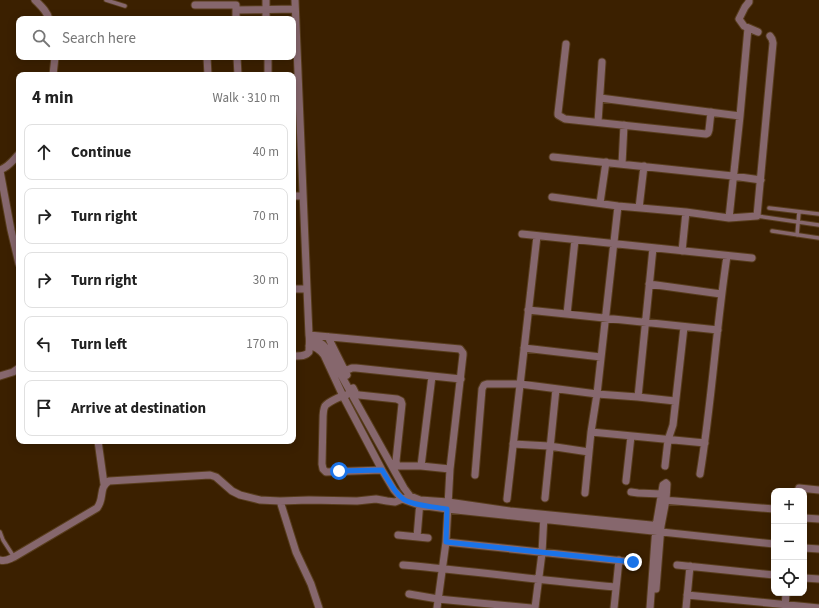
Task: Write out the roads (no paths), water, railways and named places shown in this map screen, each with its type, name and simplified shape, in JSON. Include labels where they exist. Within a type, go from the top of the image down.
[{"type":"street","points":[[35,0],[48,16]]},
{"type":"street","points":[[266,0],[266,16]]},
{"type":"street","points":[[295,0],[295,16]]},
{"type":"street","points":[[749,0],[739,19],[744,26],[758,32]]},
{"type":"street","points":[[195,5],[208,3],[266,9],[295,9]]},
{"type":"street","points":[[236,5],[236,16]]},
{"type":"street","points":[[729,218],[748,28]]},
{"type":"street","points":[[552,197],[600,204],[686,212],[729,218],[757,216],[774,43],[770,36]]},
{"type":"street","points":[[566,44],[558,112],[558,115],[564,119],[706,134],[709,130],[711,112]]},
{"type":"street","points":[[53,72],[55,60]]},
{"type":"street","points":[[207,60],[208,72]]},
{"type":"street","points":[[237,60],[238,72]]},
{"type":"street","points":[[268,60],[268,72]]},
{"type":"street","points":[[296,60],[296,72]]},
{"type":"street","points":[[598,122],[602,62]]},
{"type":"street","points":[[600,98],[740,116]]},
{"type":"street","points":[[296,100],[303,196],[309,341],[309,352],[304,356],[296,356]]},
{"type":"street","points":[[622,164],[624,126]]},
{"type":"street","points":[[553,157],[761,180]]},
{"type":"street","points":[[16,158],[7,168],[0,171],[16,251]]},
{"type":"street","points":[[600,204],[606,162]]},
{"type":"street","points":[[639,208],[644,166]]},
{"type":"street","points":[[296,196],[303,196]]},
{"type":"street","points":[[585,493],[618,206]]},
{"type":"street","points":[[682,251],[686,212]]},
{"type":"street","points":[[522,234],[752,258]]},
{"type":"street","points":[[507,499],[537,236]]},
{"type":"street","points":[[567,314],[575,240]]},
{"type":"street","points":[[638,397],[653,248]]},
{"type":"street","points":[[700,474],[705,443],[721,294],[727,256]]},
{"type":"street","points":[[649,284],[721,294]]},
{"type":"street","points":[[296,289],[307,289]]},
{"type":"street","points":[[528,310],[718,330]]},
{"type":"street","points":[[665,466],[668,440],[673,425],[684,326]]},
{"type":"street","points":[[309,341],[328,337],[460,350],[463,352],[450,469],[446,542],[437,608]]},
{"type":"street","points":[[328,337],[354,393],[359,396],[397,399],[401,401],[402,404],[396,461],[394,467]]},
{"type":"street","points":[[309,341],[314,340],[319,342],[326,348],[354,393],[394,467],[406,493],[406,498]]},
{"type":"street","points":[[309,341],[324,355],[343,396],[394,490],[406,498],[419,503],[659,529],[771,544]]},
{"type":"street","points":[[524,348],[601,357]]},
{"type":"street","points":[[345,371],[356,368],[461,379]]},
{"type":"street","points":[[0,376],[16,370]]},
{"type":"street","points":[[421,466],[432,376]]},
{"type":"street","points":[[475,475],[482,389],[484,385],[520,384],[597,394],[675,401]]},
{"type":"street","points":[[545,498],[549,446],[556,389]]},
{"type":"street","points":[[354,393],[343,396],[325,406],[323,412],[323,469],[326,472],[382,470]]},
{"type":"street","points":[[591,432],[705,443]]},
{"type":"street","points":[[626,481],[631,436]]},
{"type":"street","points":[[0,560],[4,561],[14,557],[97,508],[101,502],[104,484],[98,444]]},
{"type":"street","points":[[513,444],[549,446],[589,452]]},
{"type":"street","points":[[394,467],[421,466],[450,469]]},
{"type":"street","points":[[104,484],[110,481],[210,476],[216,477],[232,491],[240,495],[260,500],[357,501],[376,499],[395,502],[406,498]]},
{"type":"street","points":[[807,489],[819,490]]},
{"type":"street","points":[[630,492],[662,498],[771,509]]},
{"type":"street","points":[[650,608],[662,498]]},
{"type":"street","points":[[280,501],[296,552],[311,584],[319,608]]},
{"type":"street","points":[[417,537],[419,503]]},
{"type":"street","points":[[535,608],[542,553],[544,517]]},
{"type":"street","points":[[807,518],[819,519]]},
{"type":"street","points":[[655,608],[659,529]]},
{"type":"street","points":[[398,535],[428,538]]},
{"type":"street","points":[[446,542],[633,562]]},
{"type":"street","points":[[807,548],[819,549]]},
{"type":"street","points":[[614,608],[620,560]]},
{"type":"street","points":[[403,565],[616,587]]},
{"type":"street","points":[[677,565],[771,575]]},
{"type":"street","points":[[686,608],[690,566]]},
{"type":"street","points":[[807,578],[819,579]]},
{"type":"street","points":[[409,594],[438,599],[531,608]]},
{"type":"street","points":[[687,595],[785,606],[819,608]]},
{"type":"street","points":[[785,606],[786,596]]},
{"type":"lane","points":[[106,0],[125,6]]},
{"type":"lane","points":[[769,208],[819,214]]},
{"type":"lane","points":[[797,235],[799,212]]},
{"type":"lane","points":[[757,216],[819,225]]},
{"type":"lane","points":[[772,232],[819,238]]},
{"type":"lane","points":[[0,532],[3,540],[14,557]]}]
